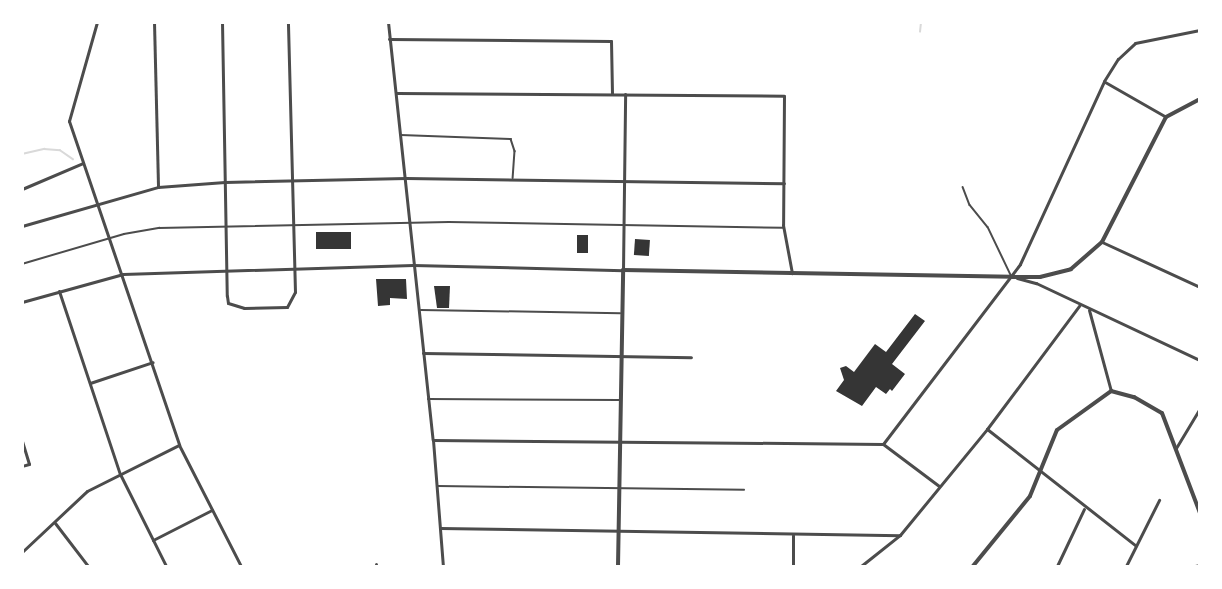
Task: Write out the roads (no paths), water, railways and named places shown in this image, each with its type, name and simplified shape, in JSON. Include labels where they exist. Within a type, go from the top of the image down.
[{"type":"street","points":[[97,22],[69,122],[111,237],[179,445],[241,567]]},
{"type":"street","points":[[154,22],[159,187]]},
{"type":"street","points":[[222,22],[226,270],[228,303],[234,307],[291,305],[294,281],[292,268],[293,182],[288,22]]},
{"type":"street","points":[[387,22],[397,93],[413,265],[433,440],[443,567]]},
{"type":"street","points":[[883,444],[1012,277],[1104,81],[1118,59],[1135,43],[1200,30]]},
{"type":"street","points":[[389,39],[610,41],[612,93]]},
{"type":"street","points":[[1104,81],[1166,117]]},
{"type":"street","points":[[397,93],[784,96],[784,228],[793,275]]},
{"type":"street","points":[[618,567],[625,94]]},
{"type":"street","points":[[22,302],[123,274],[413,265],[793,275],[1040,277],[1071,269],[1102,242],[1166,117],[1200,99]]},
{"type":"street","points":[[22,189],[83,163]]},
{"type":"street","points":[[22,226],[159,187],[225,182],[406,178],[784,183]]},
{"type":"street","points":[[1102,242],[1200,287]]},
{"type":"street","points":[[1012,277],[1036,283],[1079,306],[1200,360]]},
{"type":"street","points":[[59,291],[120,474],[166,567]]},
{"type":"street","points":[[861,567],[900,535],[987,429],[1079,306]]},
{"type":"street","points":[[1089,310],[1111,392]]},
{"type":"street","points":[[423,353],[691,357]]},
{"type":"street","points":[[90,383],[153,362]]},
{"type":"street","points":[[973,567],[1030,496],[1043,470],[1057,430],[1111,392],[1134,397],[1162,413],[1200,513]]},
{"type":"street","points":[[1175,450],[1200,408]]},
{"type":"street","points":[[987,429],[1043,470],[1084,509],[1136,546]]},
{"type":"street","points":[[433,440],[883,444],[939,486]]},
{"type":"street","points":[[22,441],[29,464],[22,466]]},
{"type":"street","points":[[22,552],[87,491],[179,445]]},
{"type":"street","points":[[1126,567],[1159,500]]},
{"type":"street","points":[[1057,567],[1084,509]]},
{"type":"street","points":[[153,540],[212,510]]},
{"type":"street","points":[[55,523],[88,567]]},
{"type":"street","points":[[440,528],[900,535]]},
{"type":"street","points":[[793,535],[793,567]]},
{"type":"street","points":[[1195,567],[1200,565]]},
{"type":"lane","points":[[401,135],[511,140],[515,151],[513,179]]},
{"type":"lane","points":[[963,187],[970,205],[988,227],[1012,277]]},
{"type":"lane","points":[[22,264],[111,237],[159,228],[410,223],[784,228]]},
{"type":"lane","points":[[418,310],[621,313]]},
{"type":"lane","points":[[428,399],[620,400]]},
{"type":"lane","points":[[437,486],[744,490]]},
{"type":"waterway","points":[[920,32],[921,22]]},
{"type":"waterway","points":[[22,154],[44,149],[60,150],[73,159]]}]
